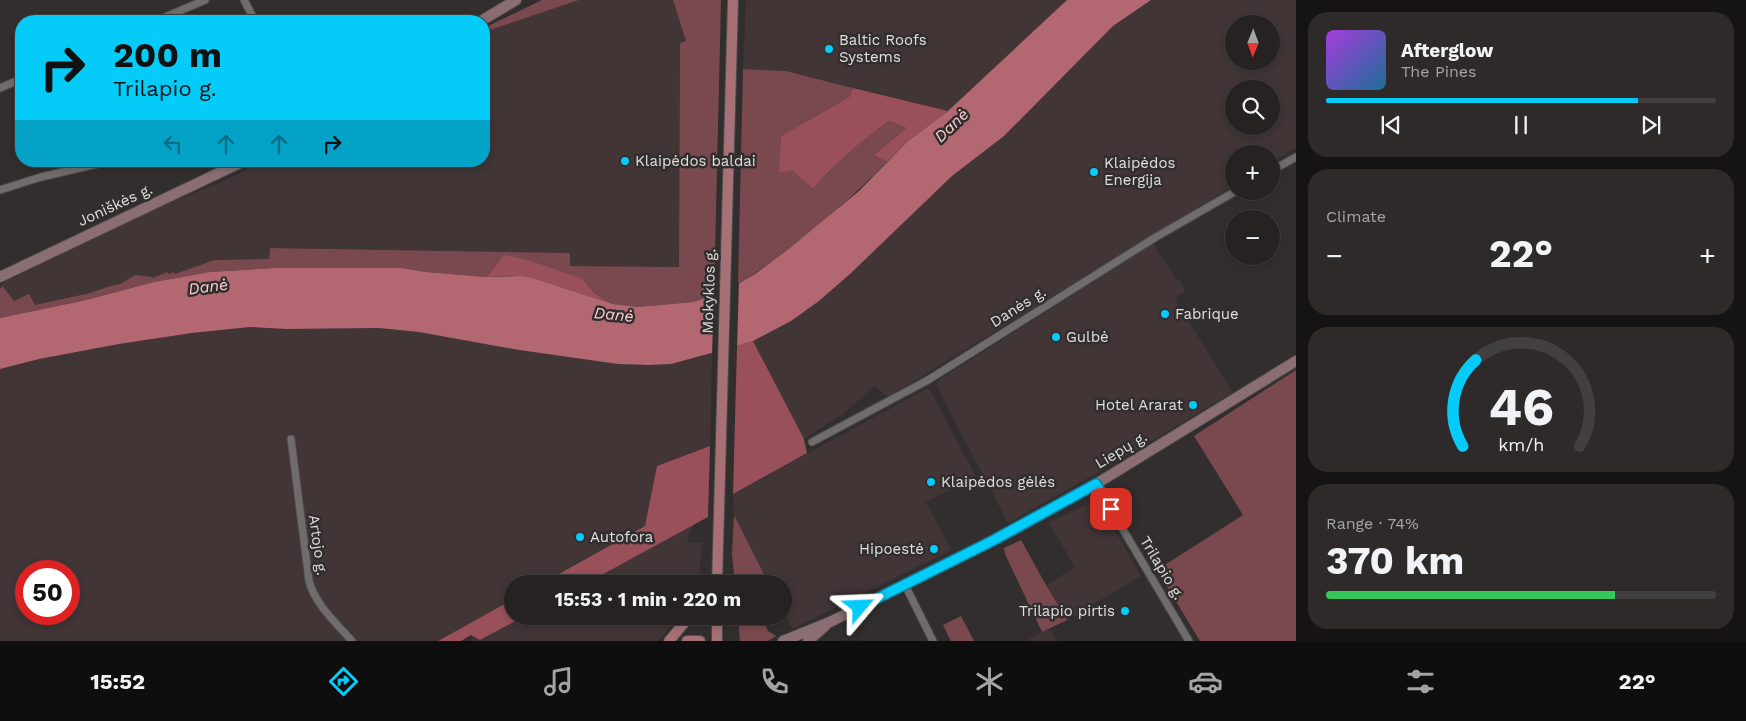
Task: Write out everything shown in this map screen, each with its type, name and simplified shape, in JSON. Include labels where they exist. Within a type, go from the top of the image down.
[{"type":"main road","points":[[490,16],[516,0]]},
{"type":"main road","name":"Mokyklos g.","points":[[716,575],[733,0]]},
{"type":"main road","name":"Joniškės g.","points":[[0,277],[231,167]]},
{"type":"main road","name":"Liepų g.","points":[[783,641],[830,622],[992,541],[1096,484],[1296,362]]},
{"type":"main road","points":[[713,575],[716,567]]},
{"type":"main road","name":"Liepų g.","points":[[808,641],[830,622]]},
{"type":"main road","points":[[669,641],[682,625]]},
{"type":"main road","points":[[717,625],[717,641]]},
{"type":"main road","points":[[687,641],[700,641]]},
{"type":"street","points":[[170,15],[205,0]]},
{"type":"street","points":[[244,0],[252,15]]},
{"type":"street","points":[[0,88],[15,82]]},
{"type":"street","points":[[1280,166],[1296,157]]},
{"type":"street","points":[[0,190],[85,167]]},
{"type":"street","name":"Danės g.","points":[[812,442],[928,380],[1156,237],[1225,197]]},
{"type":"street","name":"Artojo g.","points":[[291,438],[309,580],[312,590],[322,606],[352,641]]},
{"type":"street","name":"Trilapio g.","points":[[1096,484],[1189,641]]},
{"type":"street","points":[[905,585],[933,641]]},
{"type":"shaded area","points":[[542,0],[579,0],[490,30],[490,25]]},
{"type":"shaded area","points":[[579,0],[673,0],[686,41],[680,43],[679,267],[569,266],[569,253],[270,248],[270,259],[213,260],[175,274],[174,272],[168,275],[167,272],[153,279],[135,275],[120,284],[90,293],[35,305],[14,301],[1,284],[153,210],[226,180],[251,167],[490,167],[490,30]]},
{"type":"shaded area","points":[[673,0],[721,0],[714,295],[693,302],[638,307],[613,304],[594,293],[583,279],[504,256],[487,277],[400,268],[275,268],[210,272],[154,282],[86,300],[0,318],[1,284],[14,301],[29,294],[35,305],[90,293],[120,284],[135,275],[153,278],[167,272],[168,274],[174,272],[175,274],[214,260],[269,259],[270,248],[570,253],[570,266],[679,267],[680,43],[686,41]]},
{"type":"shaded area","points":[[746,0],[1067,0],[948,111],[786,71],[743,69]]},
{"type":"shaded area","points":[[1151,0],[1296,0],[1296,148],[1280,158],[1280,145],[1225,145],[1225,191],[888,397],[875,386],[843,414],[804,439],[753,341],[791,321],[819,301],[850,274],[952,176],[1004,136],[1113,26]]},
{"type":"shaded area","points":[[743,69],[786,71],[853,88],[849,97],[781,136],[780,173],[792,169],[813,189],[852,147],[890,121],[906,128],[874,155],[887,162],[852,196],[797,242],[738,285]]},
{"type":"shaded area","points":[[853,88],[948,111],[908,141],[887,162],[874,155],[906,128],[890,121],[849,152],[813,189],[792,170],[779,173],[781,136],[849,97]]},
{"type":"shaded area","points":[[1153,244],[1186,291],[1176,297],[1177,303],[1233,392],[1115,463],[1008,523],[937,387],[937,381]]},
{"type":"shaded area","points":[[504,255],[528,260],[583,279],[594,293],[613,304],[533,278],[487,277]]},
{"type":"shaded area","points":[[250,327],[286,329],[379,328],[419,332],[519,350],[618,364],[671,364],[712,352],[710,446],[657,466],[645,526],[557,575],[504,575],[504,604],[438,641],[0,641],[0,369],[39,359],[192,333]]},
{"type":"shaded area","points":[[753,341],[804,439],[807,453],[733,494],[737,346]]},
{"type":"shaded area","points":[[1296,370],[1296,641],[1200,641],[1157,570],[1243,515],[1194,436]]},
{"type":"shaded area","points":[[926,389],[930,390],[976,477],[926,502],[951,550],[792,629],[790,625],[792,625],[792,575],[764,575],[734,515],[733,494]]},
{"type":"shaded area","points":[[710,446],[708,517],[602,575],[557,575],[645,526],[657,466]]},
{"type":"shaded area","points":[[1089,503],[1097,505],[1114,529],[1141,576],[1067,620],[1046,585],[1075,567],[1049,523]]},
{"type":"shaded area","points":[[734,515],[764,575],[734,575],[732,554]]},
{"type":"shaded area","points":[[695,523],[688,537],[688,542],[703,543],[699,568],[701,575],[601,575]]},
{"type":"shaded area","points":[[1021,540],[1067,620],[1042,632],[1005,554],[1004,548]]},
{"type":"shaded area","points":[[504,604],[504,625],[508,625],[480,640],[471,635],[461,641],[438,641]]},
{"type":"shaded area","points":[[961,616],[974,641],[951,641],[943,625]]},
{"type":"shaded area","points":[[508,625],[673,625],[658,641],[473,641],[471,635],[480,640]]},
{"type":"shaded area","points":[[739,625],[766,625],[768,631],[776,636],[768,641],[740,641]]},
{"type":"shaded area","points":[[1049,629],[1057,641],[1029,641],[1028,639]]},
{"type":"water","name":"Danė","points":[[1067,0],[1151,0],[1113,26],[1004,136],[952,176],[850,274],[819,301],[791,321],[753,341],[671,364],[648,365],[618,364],[519,350],[419,332],[379,328],[286,329],[250,327],[192,333],[119,344],[39,359],[0,369],[0,318],[86,300],[154,282],[210,272],[275,268],[401,268],[487,277],[521,276],[533,278],[613,304],[638,307],[693,302],[727,291],[755,274],[791,247],[859,191],[908,141],[948,111]]},
{"type":"pier","points":[[739,282],[737,349],[712,355],[714,293]]},
{"type":"place","name":"Baltic Roofs Systems","points":[[829,49]]},
{"type":"place","name":"Klaipėdos baldai","points":[[625,161]]},
{"type":"place","name":"Klaipėdos Energija","points":[[1094,172]]},
{"type":"place","name":"Fabrique","points":[[1165,314]]},
{"type":"place","name":"Gulbė","points":[[1056,337]]},
{"type":"place","name":"Hotel Ararat","points":[[1193,405]]},
{"type":"place","name":"Klaipėdos gėlės","points":[[931,482]]},
{"type":"place","name":"Autofora","points":[[580,537]]},
{"type":"place","name":"Hipoestė","points":[[934,549]]},
{"type":"place","name":"Trilapio pirtis","points":[[1125,611]]},
{"type":"route","points":[[860,607],[992,541],[1096,484],[1111,509]]}]
